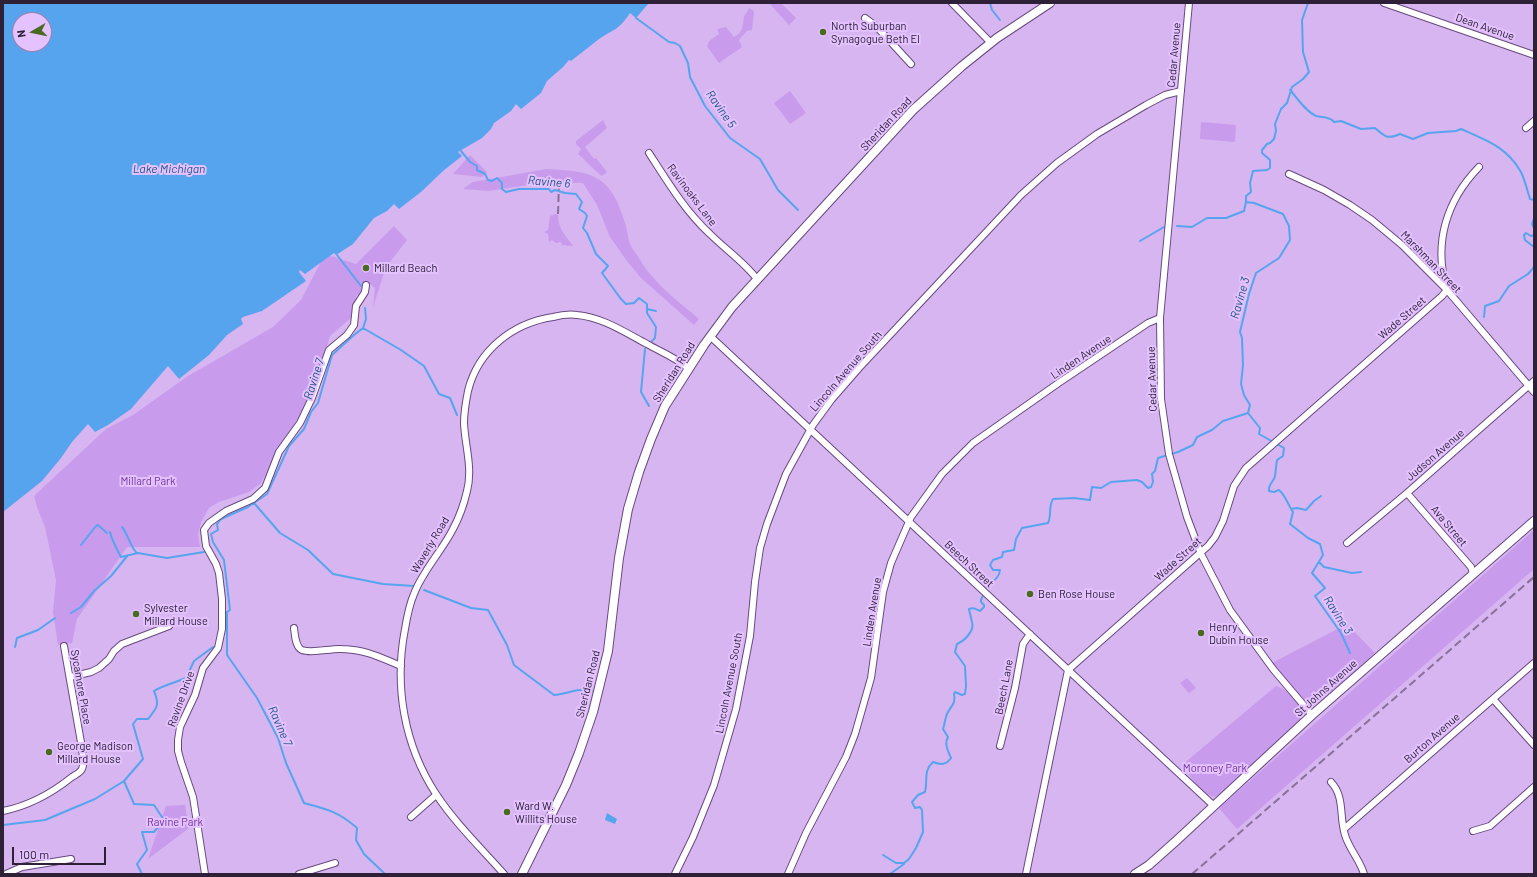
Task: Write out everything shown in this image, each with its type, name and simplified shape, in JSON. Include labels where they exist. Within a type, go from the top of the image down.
[{"type":"street","points":[[952,3],[991,43]]},
{"type":"street","name":"Sheridan Road","points":[[522,874],[566,785],[593,712],[608,651],[619,558],[627,517],[639,472],[665,406],[710,336],[732,307],[913,110],[962,66],[991,43],[1050,3]]},
{"type":"street","name":"Cedar Avenue","points":[[1189,3],[1160,318],[1160,378],[1166,432],[1176,478],[1187,517],[1201,554],[1230,610],[1241,627],[1273,670],[1312,715]]},
{"type":"street","name":"Dean Avenue","points":[[1384,3],[1534,55]]},
{"type":"street","points":[[865,18],[877,28],[911,64]]},
{"type":"street","name":"Lincoln Avenue South","points":[[675,874],[693,837],[714,785],[736,709],[750,636],[760,548],[767,524],[786,474],[810,430],[832,399],[855,373],[1020,195],[1057,163],[1103,130],[1165,95],[1181,91]]},
{"type":"street","points":[[1526,128],[1534,121]]},
{"type":"street","name":"Ravinoaks Lane","points":[[649,153],[669,184],[709,234],[757,279]]},
{"type":"street","points":[[1447,290],[1444,281],[1442,264],[1442,243],[1447,215],[1455,197],[1479,167]]},
{"type":"street","name":"Marshman Street","points":[[1289,174],[1350,205],[1372,220],[1402,245],[1447,290],[1534,392]]},
{"type":"street","name":"Ravine Drive","points":[[205,874],[193,797],[178,751],[180,727],[195,695],[203,668],[218,648],[221,634],[222,600],[219,573],[216,564],[206,546],[204,530],[209,523],[226,511],[253,499],[265,488],[279,452],[300,423],[312,398],[329,350],[347,335],[354,325],[356,306],[366,292],[366,286]]},
{"type":"street","name":"Wade Street","points":[[1068,670],[1201,554],[1215,537],[1223,521],[1234,486],[1246,468],[1447,290]]},
{"type":"street","name":"Waverly Road","points":[[504,874],[462,827],[436,794],[421,768],[407,729],[401,693],[403,641],[409,608],[415,591],[453,530],[462,508],[468,486],[470,465],[464,423],[468,390],[478,367],[488,350],[509,332],[534,321],[560,316],[577,315],[598,320],[617,328],[677,360],[689,369]]},
{"type":"street","name":"Linden Avenue","points":[[788,874],[806,833],[846,757],[855,734],[871,678],[883,592],[891,564],[911,517],[942,474],[973,443],[1148,323],[1160,318]]},
{"type":"street","name":"Beech Street","points":[[710,336],[1214,806]]},
{"type":"street","name":"Judson Avenue","points":[[1347,543],[1408,493],[1534,381]]},
{"type":"street","name":"Ava Street","points":[[1408,493],[1470,567],[1473,574]]},
{"type":"street","name":"St Johns Avenue","points":[[1135,874],[1154,860],[1312,715],[1534,521]]},
{"type":"street","points":[[70,677],[99,668],[122,644],[169,626],[172,622]]},
{"type":"street","points":[[294,628],[297,645],[302,650],[362,650],[401,666]]},
{"type":"street","name":"Beech Lane","points":[[1000,746],[1015,688],[1023,644],[1030,634]]},
{"type":"street","name":"Sycamore Place","points":[[3,811],[27,804],[54,790],[80,772],[83,762],[64,646]]},
{"type":"street","name":"Burton Avenue","points":[[1344,829],[1534,663]]},
{"type":"street","points":[[1026,874],[1068,670]]},
{"type":"street","points":[[1493,698],[1534,745]]},
{"type":"street","points":[[1331,782],[1336,787],[1340,796],[1346,837],[1357,856],[1364,874]]},
{"type":"street","points":[[1473,831],[1490,826],[1534,787]]},
{"type":"street","points":[[411,817],[436,794]]},
{"type":"street","points":[[6,874],[22,867],[71,859]]},
{"type":"street","points":[[299,874],[335,863]]},
{"type":"green space","points":[[769,3],[781,3],[796,18],[789,25]]},
{"type":"green space","points":[[749,8],[754,11],[752,30],[747,31],[739,40],[742,47],[719,63],[707,46],[709,41],[719,34],[717,29],[726,27],[734,37],[740,33],[743,26],[744,17]]},
{"type":"green space","points":[[790,91],[806,113],[790,124],[774,103]]},
{"type":"green space","points":[[603,120],[607,128],[585,147],[607,172],[602,176],[578,154],[581,149],[576,144],[576,141]]},
{"type":"green space","points":[[1201,122],[1236,125],[1235,142],[1200,139]]},
{"type":"green space","points":[[470,155],[487,172],[482,177],[453,174]]},
{"type":"green space","points":[[546,169],[575,171],[587,174],[597,178],[606,185],[613,194],[619,207],[632,248],[657,282],[699,319],[694,325],[641,278],[627,261],[610,237],[597,205],[583,183],[547,182],[489,191],[463,189],[473,182]]},
{"type":"green space","points":[[556,214],[558,215],[561,228],[573,246],[562,245],[561,242],[556,243],[552,240],[549,242],[548,234],[544,232],[548,230],[550,216]]},
{"type":"green space","name":"Millard Park","points":[[394,226],[407,240],[386,267],[373,307],[375,288],[370,284],[356,296],[351,318],[330,336],[322,363],[303,409],[261,483],[249,492],[219,502],[209,508],[201,522],[198,535],[200,547],[127,547],[77,619],[72,643],[58,645],[53,612],[56,580],[45,527],[34,496],[106,429],[133,415],[188,376],[273,327],[301,300],[325,254],[356,264]]},
{"type":"green space","points":[[1534,530],[1534,569],[1237,829],[1219,808]]},
{"type":"green space","points":[[1347,624],[1375,653],[1317,705],[1311,704],[1298,695],[1272,663]]},
{"type":"green space","points":[[1187,678],[1196,688],[1189,693],[1180,683]]},
{"type":"green space","name":"Moroney Park","points":[[1276,686],[1288,692],[1295,699],[1304,712],[1303,717],[1220,795],[1215,797],[1204,792],[1182,765]]},
{"type":"green space","name":"Ravine Park","points":[[185,805],[189,828],[148,859],[166,806]]},
{"type":"water","name":"Lake Michigan","points":[[3,3],[649,3],[636,18],[630,13],[623,23],[616,29],[599,39],[571,61],[569,60],[547,81],[541,93],[521,109],[516,104],[511,111],[494,123],[491,129],[482,138],[458,152],[462,156],[399,209],[394,204],[387,211],[374,218],[353,244],[336,255],[334,253],[305,274],[300,270],[299,272],[306,281],[262,311],[243,317],[241,319],[243,324],[227,335],[209,355],[179,379],[168,366],[131,409],[95,432],[88,424],[42,481],[3,512]]},
{"type":"water","points":[[607,813],[617,819],[615,824],[605,820]]},
{"type":"waterway","points":[[990,3],[992,10],[1000,20]]},
{"type":"waterway","name":"Ravine 3","points":[[1308,3],[1302,20],[1303,52],[1309,72],[1303,79],[1292,87],[1287,103],[1281,109],[1275,124],[1276,131],[1274,139],[1262,150],[1262,153],[1270,160],[1270,168],[1267,170],[1253,171],[1250,183],[1251,192],[1246,196],[1246,202],[1254,203],[1283,214],[1289,226],[1290,240],[1279,258],[1256,273],[1249,294],[1240,332],[1242,338],[1243,365],[1241,384],[1244,395],[1250,405],[1248,413],[1260,428],[1259,434],[1284,448],[1283,456],[1277,460],[1274,480],[1269,487],[1269,491],[1274,492],[1279,490],[1281,492],[1293,512],[1290,524],[1308,538],[1320,544],[1323,555],[1312,573],[1325,588],[1315,596],[1341,633],[1350,653]]},
{"type":"waterway","name":"Ravine 5","points":[[636,18],[669,42],[680,46],[688,63],[690,77],[705,106],[730,138],[760,159],[778,190],[798,210]]},
{"type":"waterway","name":"Ravine 3","points":[[1290,90],[1305,108],[1316,116],[1328,118],[1334,122],[1341,121],[1361,129],[1375,128],[1389,137],[1400,134],[1413,139],[1428,133],[1456,131],[1461,129],[1479,137],[1495,145],[1509,156],[1521,172],[1530,199],[1534,200]]},
{"type":"waterway","name":"Ravine 6","points":[[461,151],[470,162],[477,166],[477,170],[485,174],[488,180],[492,181],[497,178],[502,183],[502,189],[506,192],[519,189],[549,189],[551,192],[555,190],[576,194],[582,202],[579,209],[587,216],[583,228],[587,233],[596,254],[608,266],[602,273],[626,304],[634,303],[639,298],[647,304],[647,313],[656,327],[655,338],[652,341]]},
{"type":"waterway","points":[[1177,226],[1192,227],[1207,218],[1226,218],[1244,211],[1246,202]]},
{"type":"waterway","name":"Ravine 3","points":[[1534,218],[1532,224],[1534,228]]},
{"type":"waterway","points":[[1140,241],[1164,227]]},
{"type":"waterway","name":"Ravine 3","points":[[1534,235],[1531,236],[1526,233],[1524,235],[1525,240],[1534,247]]},
{"type":"waterway","name":"Ravine 7","points":[[337,255],[361,286]]},
{"type":"waterway","points":[[1484,317],[1485,306],[1499,301],[1509,286],[1528,274],[1534,267]]},
{"type":"waterway","name":"Ravine 7","points":[[365,308],[366,319],[363,328],[332,355],[318,403],[311,412],[304,429],[289,446],[267,494],[248,507],[221,519],[217,524],[218,530],[211,534],[213,542],[224,560],[230,610],[227,612],[227,655],[257,698],[278,738],[286,763],[304,803],[332,812],[344,818],[357,828],[356,840],[364,854],[385,874]]},
{"type":"waterway","points":[[647,309],[656,311]]},
{"type":"waterway","name":"Ravine 7","points":[[363,328],[401,350],[424,366],[439,394],[450,398],[457,415]]},
{"type":"waterway","name":"Ravine 6","points":[[645,349],[641,392],[649,406]]},
{"type":"waterway","name":"Ravine 3","points":[[883,855],[896,863],[904,863],[909,859],[923,832],[922,810],[920,807],[915,808],[912,802],[918,795],[925,792],[927,772],[930,765],[933,762],[941,764],[945,763],[951,758],[946,745],[948,737],[943,729],[947,714],[954,702],[955,692],[962,695],[965,694],[966,686],[965,666],[955,652],[957,644],[963,641],[972,629],[973,625],[969,609],[973,608],[980,611],[984,607],[981,602],[984,592],[999,575],[1000,570],[993,570],[990,565],[993,560],[1002,557],[1003,552],[1014,550],[1016,539],[1022,528],[1048,523],[1053,499],[1074,498],[1090,500],[1092,487],[1101,488],[1111,482],[1137,480],[1142,482],[1148,488],[1151,487],[1153,482],[1152,474],[1155,471],[1158,458],[1178,452],[1193,445],[1197,437],[1212,430],[1223,421],[1248,413]]},
{"type":"waterway","points":[[1291,509],[1297,508],[1306,510],[1321,496]]},
{"type":"waterway","name":"Ravine 7","points":[[254,503],[280,533],[308,550],[333,574],[383,584],[414,586]]},
{"type":"waterway","name":"Ravine 7","points":[[81,545],[98,525],[107,533]]},
{"type":"waterway","points":[[122,527],[137,553]]},
{"type":"waterway","name":"Ravine 7","points":[[110,532],[113,542],[121,557],[138,553],[167,558],[204,552]]},
{"type":"waterway","points":[[71,613],[81,607],[94,591],[111,576],[128,555]]},
{"type":"waterway","points":[[1319,562],[1324,567],[1352,573],[1361,572]]},
{"type":"waterway","name":"Ravine 7","points":[[424,590],[471,608],[488,610],[507,645],[514,665],[554,695],[578,690],[592,691]]},
{"type":"waterway","points":[[15,647],[17,638],[38,630],[55,618]]},
{"type":"waterway","name":"Ravine 7","points":[[142,874],[137,864],[147,850],[142,832],[154,832],[164,820],[154,805],[134,804],[124,781],[143,759],[133,724],[137,719],[148,719],[154,712],[157,706],[154,691],[186,678],[194,661],[213,647]]},
{"type":"waterway","name":"Ravine 7","points":[[3,825],[45,820],[95,799],[124,781]]},
{"type":"waterway","name":"Ravine 3","points":[[890,874],[904,864]]},
{"type":"railway","points":[[558,214],[559,184]]},
{"type":"railway","points":[[1192,874],[1534,577]]},
{"type":"place","name":"North Suburban Synagogue Beth El","points":[[823,32]]},
{"type":"place","name":"Millard Beach","points":[[366,268]]},
{"type":"place","name":"Ben Rose House","points":[[1030,594]]},
{"type":"place","name":"Sylvester Millard House","points":[[136,614]]},
{"type":"place","name":"Henry Dubin House","points":[[1201,633]]},
{"type":"place","name":"George Madison Millard House","points":[[49,752]]},
{"type":"place","name":"Ward W. Willits House","points":[[507,812]]}]
